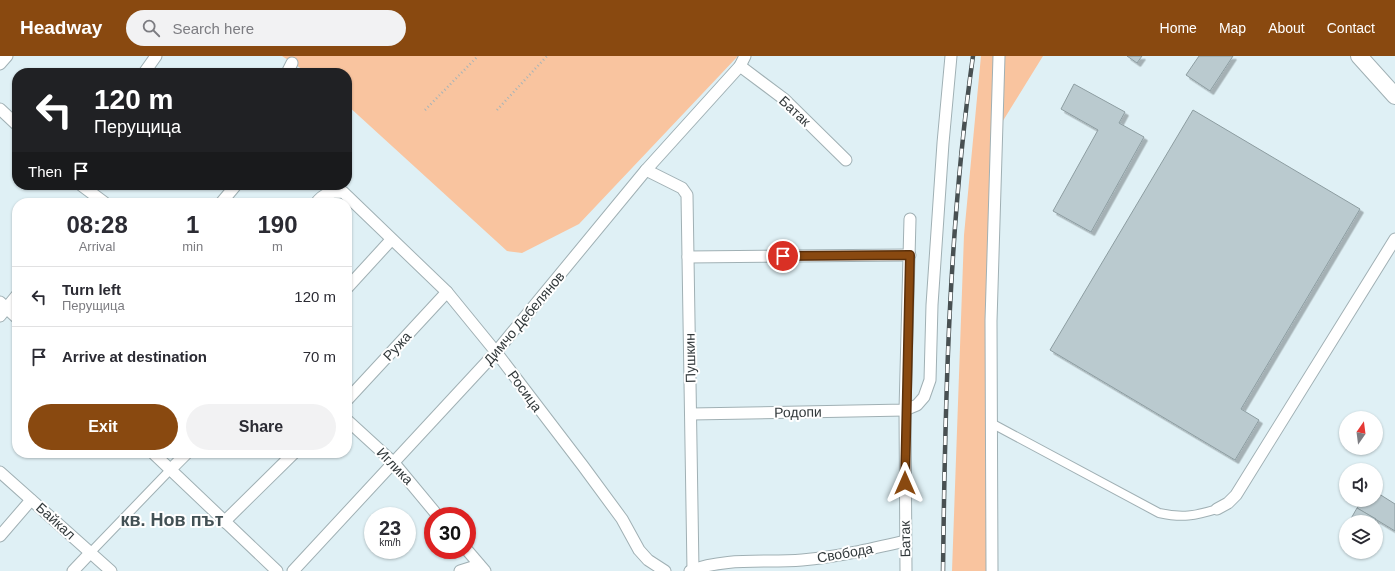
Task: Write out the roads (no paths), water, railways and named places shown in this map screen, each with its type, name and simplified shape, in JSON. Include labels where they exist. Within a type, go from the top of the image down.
[{"type":"main road","points":[[1359,56],[1395,96]]},
{"type":"street","points":[[0,64],[7,56]]},
{"type":"street","points":[[148,68],[156,56]]},
{"type":"street","points":[[905,410],[917,405],[924,397],[930,380],[932,305],[942,150],[951,56]]},
{"type":"street","points":[[992,571],[991,321],[999,56]]},
{"type":"street","name":"Батак","points":[[742,61],[784,99],[846,160]]},
{"type":"street","name":"Димчо Дебелянов","points":[[293,571],[496,352],[646,170],[742,61]]},
{"type":"street","points":[[290,68],[292,63]]},
{"type":"street","points":[[0,109],[12,120]]},
{"type":"street","name":"Пушкин","points":[[646,170],[682,188],[687,195],[691,414],[691,570]]},
{"type":"street","points":[[88,190],[99,198]]},
{"type":"street","points":[[225,198],[232,190]]},
{"type":"street","name":"Росица","points":[[320,198],[329,192],[343,192],[349,198]]},
{"type":"street","name":"Росица","points":[[352,201],[447,292],[496,352],[622,519],[639,550],[648,560],[665,571]]},
{"type":"street","name":"Батак","points":[[906,571],[905,410],[910,219]]},
{"type":"street","points":[[991,423],[1159,512],[1176,517],[1196,516],[1217,509],[1228,503],[1236,495],[1395,239]]},
{"type":"street","points":[[352,283],[392,240]]},
{"type":"street","points":[[688,257],[910,255]]},
{"type":"street","name":"Ружа","points":[[352,395],[447,292]]},
{"type":"street","points":[[12,299],[2,308],[12,315]]},
{"type":"street","name":"Родопи","points":[[691,414],[905,410]]},
{"type":"street","name":"Иглика","points":[[352,425],[394,463],[431,507]]},
{"type":"street","points":[[157,458],[277,571]]},
{"type":"street","points":[[73,571],[182,458]]},
{"type":"street","points":[[224,522],[289,458]]},
{"type":"street","name":"Байкал","points":[[0,472],[111,571]]},
{"type":"street","points":[[0,536],[32,500]]},
{"type":"street","name":"Свобода","points":[[691,570],[719,564],[803,560],[847,554],[905,541]]},
{"type":"street","points":[[474,559],[482,568]]},
{"type":"street","points":[[460,571],[482,568]]},
{"type":"railway","points":[[943,571],[947,377],[953,248],[958,184],[973,56]]},
{"type":"district","name":"кв. Нов път","points":[[172,520]]}]
